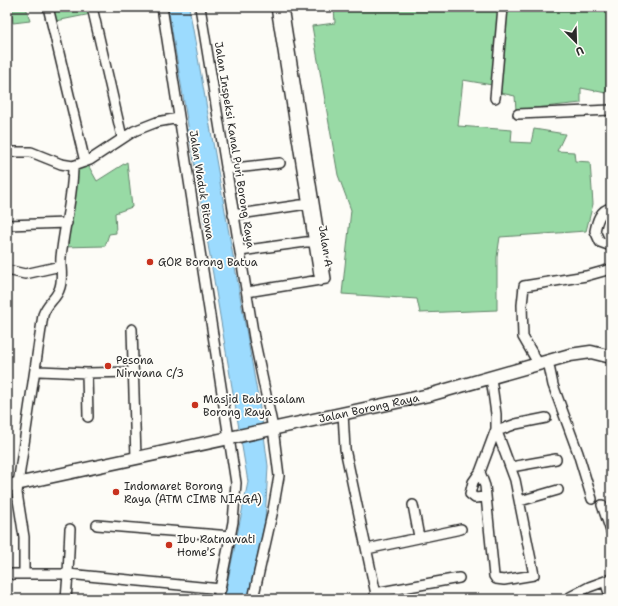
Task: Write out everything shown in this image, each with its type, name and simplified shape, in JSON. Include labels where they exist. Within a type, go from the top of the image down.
[{"type":"main road","name":"Jalan Borong Raya","points":[[12,486],[270,428],[429,395],[570,355],[591,352],[611,358]]},
{"type":"street","points":[[48,7],[85,162]]},
{"type":"street","points":[[92,7],[122,137]]},
{"type":"street","name":"Jalan Waduk Bitowa","points":[[162,7],[179,118],[233,437],[236,483],[231,536],[218,599]]},
{"type":"street","name":"Jalan Inspeksi Kanal Puri Borong Raya","points":[[200,7],[233,215],[270,428],[278,485],[253,599]]},
{"type":"street","name":"Jalan A","points":[[276,7],[284,35],[308,181],[326,278],[325,280],[320,281],[308,204],[308,181]]},
{"type":"street","name":"Jalan A","points":[[283,7],[284,35]]},
{"type":"street","points":[[495,98],[503,7]]},
{"type":"street","points":[[518,114],[611,110]]},
{"type":"street","points":[[7,152],[32,152],[61,164],[73,166],[85,162],[102,153],[122,137],[148,125],[179,118]]},
{"type":"street","points":[[226,169],[280,162]]},
{"type":"street","points":[[24,573],[24,537],[17,493],[12,486],[44,315],[46,307],[60,289],[62,275],[62,250],[72,195],[73,166]]},
{"type":"street","points":[[233,215],[308,204]]},
{"type":"street","points":[[611,208],[603,210],[600,214],[595,231],[600,242],[611,246]]},
{"type":"street","points":[[7,225],[67,223]]},
{"type":"street","points":[[240,251],[313,241]]},
{"type":"street","points":[[7,270],[26,274],[61,266]]},
{"type":"street","points":[[592,499],[578,453],[553,385],[543,362],[523,337],[522,304],[524,286],[586,276],[611,269]]},
{"type":"street","points":[[247,292],[320,281]]},
{"type":"street","points":[[132,329],[136,458]]},
{"type":"street","points":[[39,371],[87,373],[134,372]]},
{"type":"street","points":[[87,373],[88,417]]},
{"type":"street","points":[[485,497],[475,498],[470,494],[473,482],[480,472],[496,430],[496,414],[491,378]]},
{"type":"street","points":[[344,413],[345,449],[376,596],[459,578]]},
{"type":"street","points":[[496,430],[546,418]]},
{"type":"street","points":[[480,472],[485,486],[492,569],[494,576],[499,579],[534,575],[520,501],[511,467],[496,430]]},
{"type":"street","points":[[511,467],[556,458]]},
{"type":"street","points":[[520,501],[558,490]]},
{"type":"street","points":[[413,505],[419,537]]},
{"type":"street","points":[[602,505],[611,531]]},
{"type":"street","points":[[97,525],[231,536]]},
{"type":"street","points":[[66,599],[70,529]]},
{"type":"street","points":[[367,549],[461,529]]},
{"type":"street","points":[[7,574],[68,574],[221,589]]},
{"type":"street","points":[[571,599],[570,597],[589,587],[608,580],[611,599]]},
{"type":"green space","points":[[11,7],[26,7],[30,21],[13,23]]},
{"type":"green space","points":[[52,7],[89,7],[91,14],[56,21]]},
{"type":"green space","points":[[334,7],[611,7],[611,53],[606,93],[581,88],[581,103],[516,110],[515,96],[496,92],[492,85],[463,80],[458,126],[512,130],[511,142],[531,143],[534,129],[565,134],[557,151],[574,152],[575,161],[590,162],[593,204],[586,231],[500,237],[497,257],[497,310],[420,313],[417,299],[342,294],[351,210],[338,175],[312,26],[335,23]]},
{"type":"green space","points":[[127,162],[132,207],[115,213],[116,233],[109,234],[105,246],[63,247],[76,169],[88,165],[97,181]]},
{"type":"water","points":[[168,7],[189,7],[262,420],[268,466],[265,521],[248,599],[224,599],[248,482]]},
{"type":"place","name":"GOR Borong Batua","points":[[150,262]]},
{"type":"place","name":"Pesona Nirwana C/3","points":[[108,366]]},
{"type":"place","name":"Masjid Babussalam Borong Raya","points":[[195,405]]},
{"type":"place","name":"Indomaret Borong Raya (ATM CIMB NIAGA)","points":[[116,492]]},
{"type":"place","name":"Ibu Ratnawati Home'S","points":[[169,545]]}]
